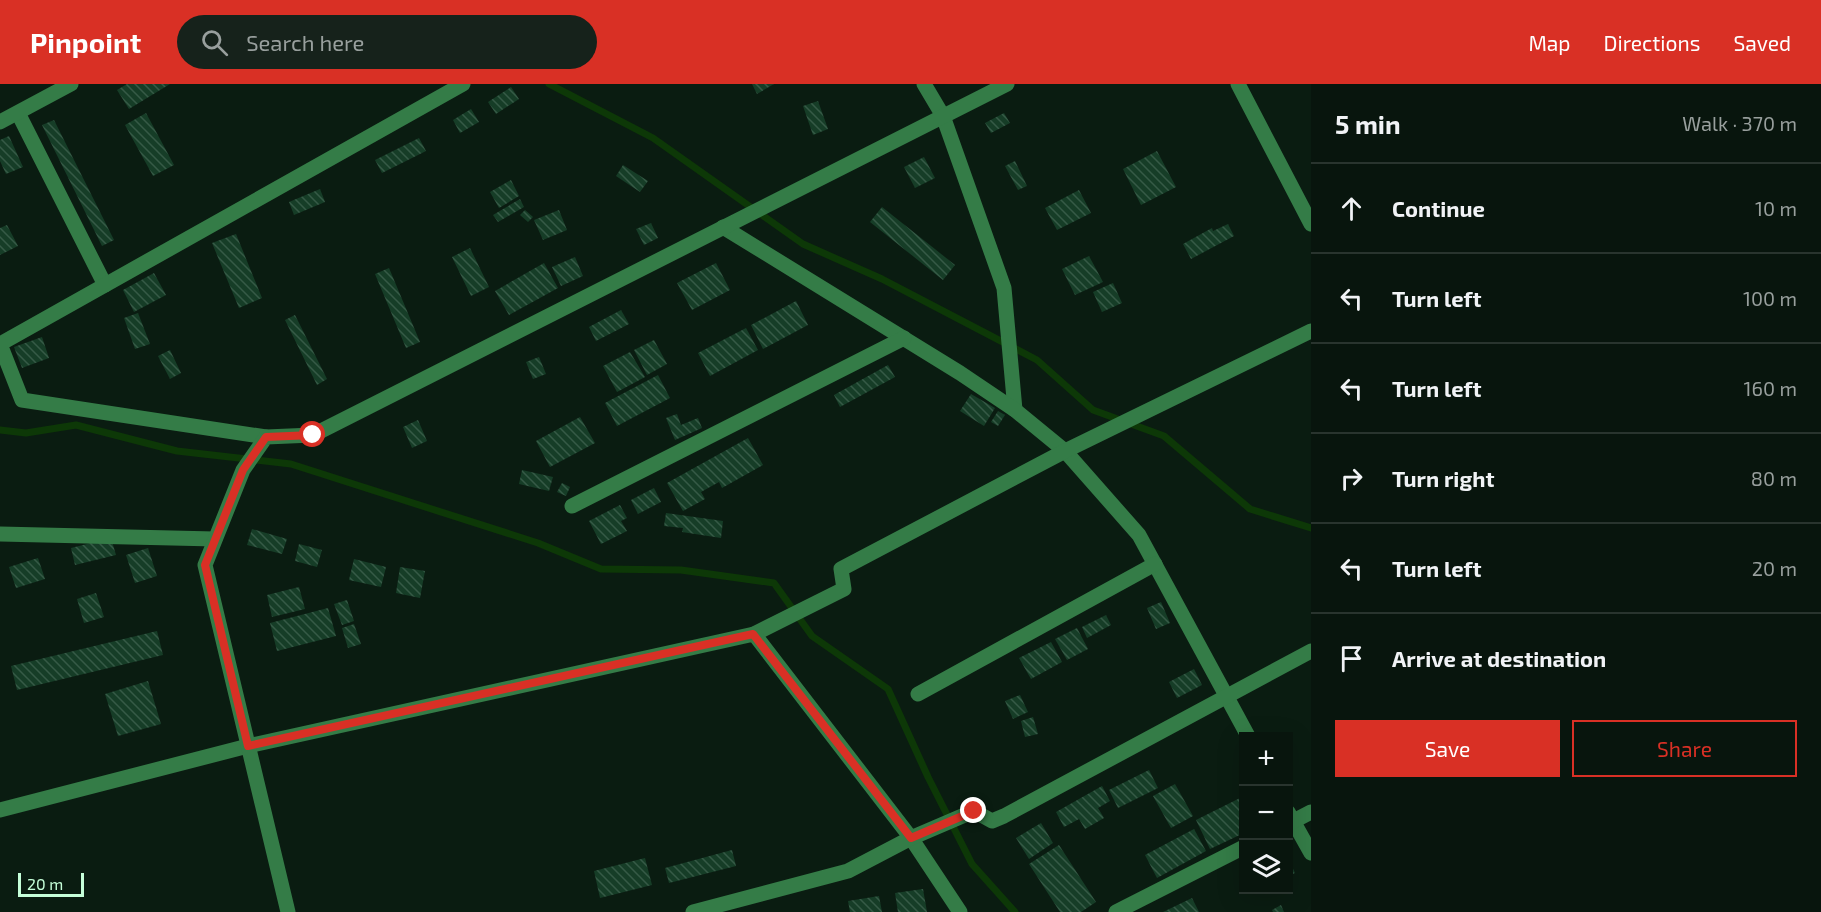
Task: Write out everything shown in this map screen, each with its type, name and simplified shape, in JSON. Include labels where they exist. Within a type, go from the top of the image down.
[{"type":"street","points":[[0,122],[71,84]]},
{"type":"street","points":[[463,84],[0,344],[22,400],[263,442],[313,435],[1007,84]]},
{"type":"street","points":[[924,84],[943,116],[1004,288],[1015,410]]},
{"type":"street","points":[[1238,84],[1311,224]]},
{"type":"street","points":[[18,113],[105,285]]},
{"type":"street","points":[[723,227],[960,373],[1015,410],[1065,451],[1139,535],[1246,732]]},
{"type":"street","points":[[0,810],[248,746],[753,634],[844,589],[841,569],[1065,451],[1311,331]]},
{"type":"street","points":[[572,506],[904,338]]},
{"type":"street","points":[[263,442],[243,470],[205,565],[288,912]]},
{"type":"street","points":[[0,534],[215,539]]},
{"type":"street","points":[[918,694],[1155,564]]},
{"type":"street","points":[[753,634],[911,838],[960,912]]},
{"type":"street","points":[[693,912],[848,871],[911,838],[974,811],[992,821],[1004,816],[1311,651]]},
{"type":"street","points":[[1293,818],[1311,812]]},
{"type":"street","points":[[1293,824],[1311,853]]},
{"type":"street","points":[[1116,912],[1239,850]]},
{"type":"building","points":[[127,84],[170,84],[129,109],[117,90]]},
{"type":"building","points":[[752,84],[774,84],[757,94]]},
{"type":"building","points":[[511,87],[519,99],[496,114],[488,102]]},
{"type":"building","points":[[818,101],[828,129],[813,135],[803,106]]},
{"type":"building","points":[[471,109],[479,122],[460,133],[453,120]]},
{"type":"building","points":[[146,113],[174,165],[153,176],[125,125]]},
{"type":"building","points":[[1004,113],[1010,123],[991,133],[985,123]]},
{"type":"building","points":[[54,120],[114,240],[102,246],[42,125]]},
{"type":"building","points":[[9,136],[23,167],[6,174],[0,161],[0,140]]},
{"type":"building","points":[[419,138],[426,151],[382,173],[375,160]]},
{"type":"building","points":[[1157,151],[1176,187],[1141,205],[1123,169]]},
{"type":"building","points":[[924,157],[935,178],[915,188],[904,167]]},
{"type":"building","points":[[1015,161],[1027,186],[1018,190],[1005,166]]},
{"type":"building","points":[[623,165],[648,181],[640,192],[616,176]]},
{"type":"building","points":[[511,180],[519,196],[499,208],[490,192]]},
{"type":"building","points":[[320,189],[325,202],[294,215],[289,202]]},
{"type":"building","points":[[1079,190],[1091,213],[1057,230],[1045,208]]},
{"type":"building","points":[[520,199],[524,207],[498,222],[493,215]]},
{"type":"building","points":[[882,207],[955,265],[943,280],[870,222]]},
{"type":"building","points":[[525,210],[533,217],[528,222],[520,215]]},
{"type":"building","points":[[559,210],[567,230],[543,240],[534,220]]},
{"type":"building","points":[[651,223],[658,238],[644,245],[636,229]]},
{"type":"building","points":[[1228,224],[1234,236],[1191,259],[1183,244],[1212,228],[1213,231]]},
{"type":"building","points":[[7,225],[18,246],[0,255],[0,228]]},
{"type":"building","points":[[236,234],[262,298],[239,308],[212,243]]},
{"type":"building","points":[[470,248],[489,287],[471,296],[452,257]]},
{"type":"building","points":[[1089,256],[1103,282],[1075,295],[1062,269]]},
{"type":"building","points":[[575,257],[583,276],[561,286],[552,267]]},
{"type":"building","points":[[544,263],[558,288],[509,315],[495,291]]},
{"type":"building","points":[[716,263],[730,290],[692,310],[677,283]]},
{"type":"building","points":[[389,268],[420,342],[406,348],[375,274]]},
{"type":"building","points":[[154,273],[166,295],[134,312],[123,290]]},
{"type":"building","points":[[1113,283],[1122,303],[1102,312],[1093,292]]},
{"type":"building","points":[[796,301],[808,325],[763,349],[751,325]]},
{"type":"building","points":[[621,310],[629,324],[596,341],[589,327]]},
{"type":"building","points":[[138,313],[150,344],[135,349],[124,318]]},
{"type":"building","points":[[295,315],[327,379],[317,385],[285,320]]},
{"type":"building","points":[[746,328],[758,350],[710,376],[698,353]]},
{"type":"building","points":[[42,337],[49,358],[22,368],[14,347]]},
{"type":"building","points":[[654,340],[667,364],[647,375],[634,350]]},
{"type":"building","points":[[170,350],[181,373],[170,379],[158,356]]},
{"type":"building","points":[[630,352],[645,377],[617,392],[603,366]]},
{"type":"building","points":[[539,357],[546,374],[533,379],[526,362]]},
{"type":"building","points":[[888,365],[895,377],[840,407],[834,395]]},
{"type":"building","points":[[658,375],[670,398],[617,426],[605,403]]},
{"type":"building","points":[[971,394],[995,408],[984,426],[960,411]]},
{"type":"building","points":[[998,411],[1005,415],[998,426],[991,422]]},
{"type":"building","points":[[677,414],[681,425],[698,418],[702,428],[675,440],[666,418]]},
{"type":"building","points":[[580,417],[595,443],[550,467],[536,441]]},
{"type":"building","points":[[418,420],[427,441],[412,448],[403,427]]},
{"type":"building","points":[[748,438],[763,465],[722,488],[719,482],[701,492],[705,499],[683,511],[667,483]]},
{"type":"building","points":[[522,470],[553,477],[549,491],[519,484]]},
{"type":"building","points":[[562,483],[570,487],[566,496],[557,492]]},
{"type":"building","points":[[654,488],[661,502],[638,514],[631,500]]},
{"type":"building","points":[[620,505],[627,518],[621,521],[627,531],[601,544],[589,521]]},
{"type":"building","points":[[666,513],[723,521],[721,538],[682,532],[683,528],[664,526]]},
{"type":"building","points":[[252,529],[287,539],[282,554],[247,545]]},
{"type":"building","points":[[111,538],[116,555],[75,565],[71,548]]},
{"type":"building","points":[[299,544],[322,550],[317,567],[295,561]]},
{"type":"building","points":[[148,548],[157,576],[135,583],[126,555]]},
{"type":"building","points":[[38,558],[45,579],[16,588],[9,567]]},
{"type":"building","points":[[354,559],[386,567],[381,587],[349,580]]},
{"type":"building","points":[[400,567],[425,571],[420,598],[396,593]]},
{"type":"building","points":[[299,587],[305,609],[272,617],[267,595]]},
{"type":"building","points":[[96,593],[104,617],[84,623],[77,599]]},
{"type":"building","points":[[347,600],[354,621],[342,625],[334,604]]},
{"type":"building","points":[[1161,602],[1170,623],[1156,629],[1147,608]]},
{"type":"building","points":[[328,608],[336,636],[277,651],[270,623]]},
{"type":"building","points":[[1106,615],[1111,625],[1087,638],[1082,627]]},
{"type":"building","points":[[354,624],[361,644],[348,648],[342,628]]},
{"type":"building","points":[[1077,628],[1088,649],[1067,660],[1055,639]]},
{"type":"building","points":[[157,631],[163,655],[17,690],[11,666]]},
{"type":"building","points":[[1051,642],[1062,662],[1031,679],[1019,658]]},
{"type":"building","points":[[1194,669],[1202,685],[1177,698],[1169,682]]},
{"type":"building","points":[[148,681],[161,724],[118,736],[105,694]]},
{"type":"building","points":[[1020,695],[1028,712],[1013,719],[1005,701]]},
{"type":"building","points":[[1033,717],[1038,734],[1025,737],[1021,721]]},
{"type":"building","points":[[1149,770],[1158,788],[1118,808],[1109,790]]},
{"type":"building","points":[[1175,784],[1193,816],[1171,828],[1153,796]]},
{"type":"building","points":[[1102,786],[1110,801],[1098,808],[1104,818],[1085,829],[1079,819],[1064,827],[1056,812]]},
{"type":"building","points":[[1239,798],[1239,835],[1210,849],[1196,820]]},
{"type":"building","points":[[1041,823],[1053,843],[1029,859],[1016,838]]},
{"type":"building","points":[[1194,829],[1206,851],[1157,878],[1145,855]]},
{"type":"building","points":[[1059,845],[1096,902],[1081,912],[1060,912],[1029,864]]},
{"type":"building","points":[[732,850],[736,866],[669,883],[665,868]]},
{"type":"building","points":[[645,858],[652,885],[600,898],[594,871]]},
{"type":"building","points":[[923,889],[927,912],[898,912],[895,893]]},
{"type":"building","points":[[879,896],[882,912],[850,912],[848,901]]},
{"type":"building","points":[[1192,898],[1199,912],[1163,912]]},
{"type":"building","points":[[1281,905],[1284,912],[1273,912],[1272,910]]},
{"type":"waterway","points":[[549,84],[653,138],[803,244],[882,279],[1037,360],[1093,410],[1164,436],[1250,509],[1311,528]]},
{"type":"waterway","points":[[0,430],[26,433],[76,425],[177,451],[291,464],[538,543],[601,569],[681,570],[774,583],[812,636],[888,689],[928,777],[972,864],[1015,912]]},
{"type":"route","points":[[313,435],[266,437],[243,470],[205,565],[248,746],[753,634],[911,838],[974,811]]}]
